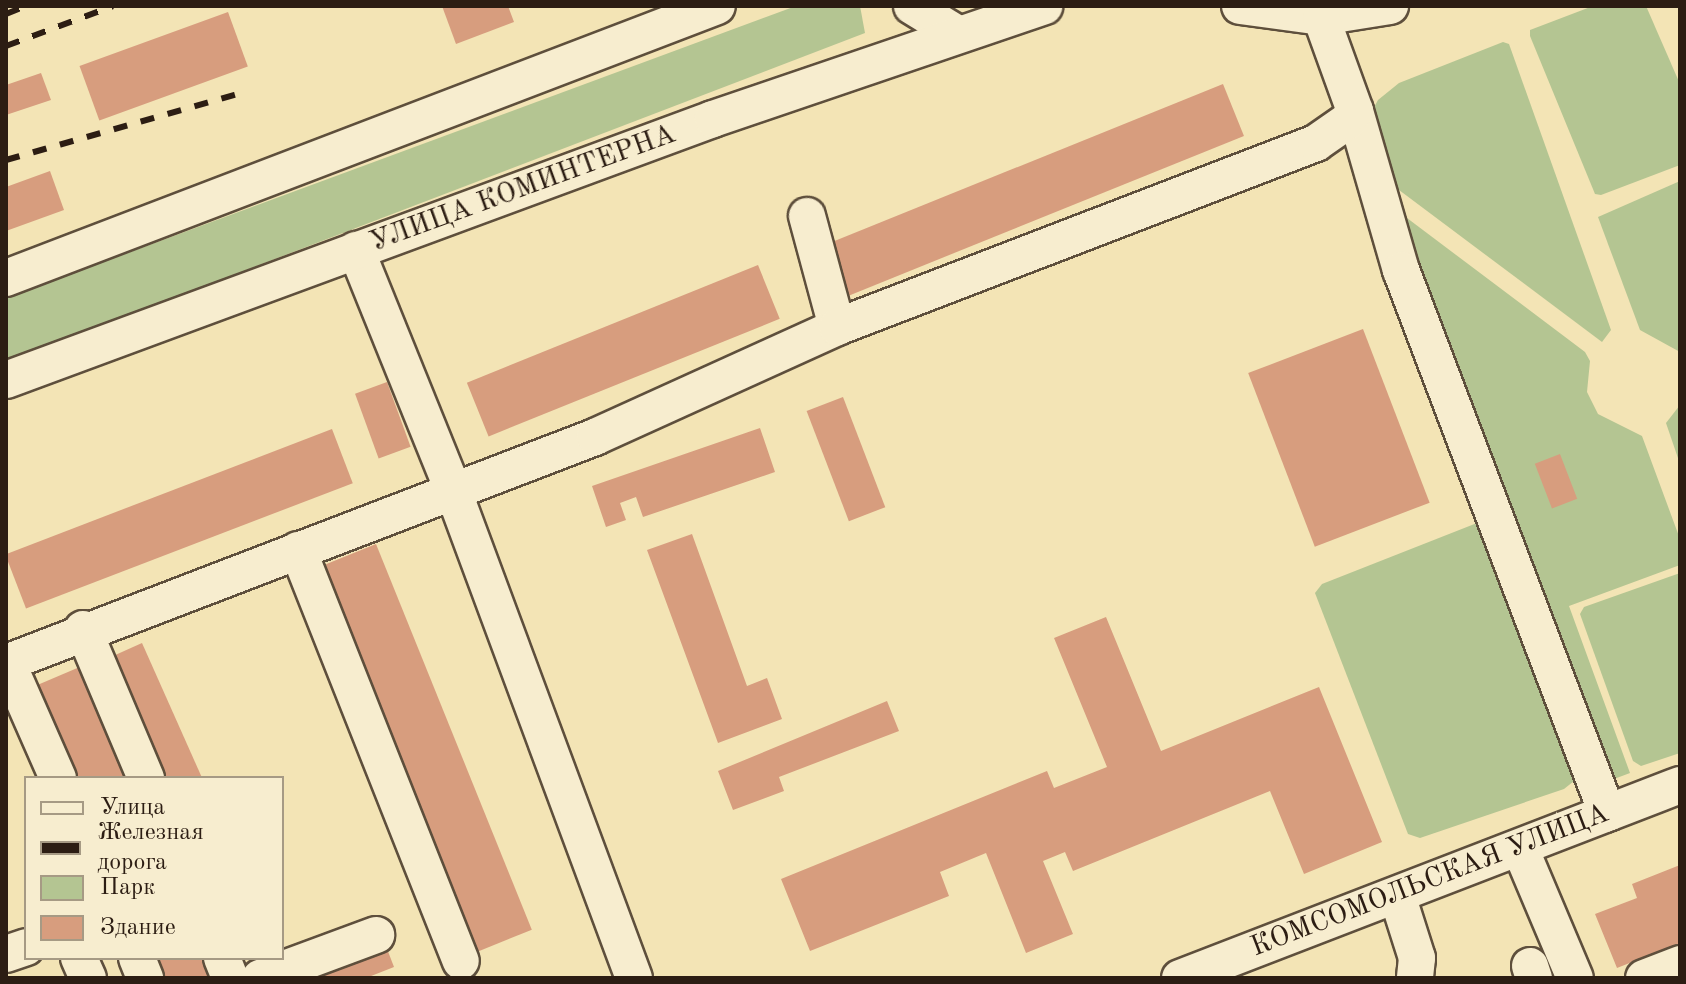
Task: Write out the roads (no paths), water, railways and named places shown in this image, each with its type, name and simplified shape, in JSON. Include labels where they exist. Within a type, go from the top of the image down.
[{"type":"street","points":[[6,278],[717,6]]},
{"type":"street","points":[[912,6],[956,33]]},
{"type":"street","name":"УЛИЦА КОМИНТЕРНА","points":[[6,380],[956,33],[1044,6]]},
{"type":"street","points":[[1240,6],[1321,17],[1390,6]]},
{"type":"street","points":[[1321,17],[1355,111],[1401,270],[1607,813]]},
{"type":"street","points":[[57,776],[6,663],[83,629],[454,493],[595,437],[837,327],[1316,143],[1348,121],[1355,111]]},
{"type":"street","points":[[807,216],[837,327]]},
{"type":"street","points":[[356,250],[454,493],[634,978]]},
{"type":"street","points":[[298,550],[461,961]]},
{"type":"street","points":[[83,629],[145,776]]},
{"type":"street","name":"КОМСОМОЛЬСКАЯ УЛИЦА","points":[[1180,978],[1680,785]]},
{"type":"street","points":[[1520,848],[1575,978]]},
{"type":"street","points":[[1397,895],[1417,958],[1415,978]]},
{"type":"street","points":[[260,978],[376,935]]},
{"type":"street","points":[[1644,978],[1680,964]]},
{"type":"railway","points":[[6,14],[26,6]]},
{"type":"railway","points":[[6,46],[113,6]]},
{"type":"railway","points":[[6,160],[241,93]]}]
